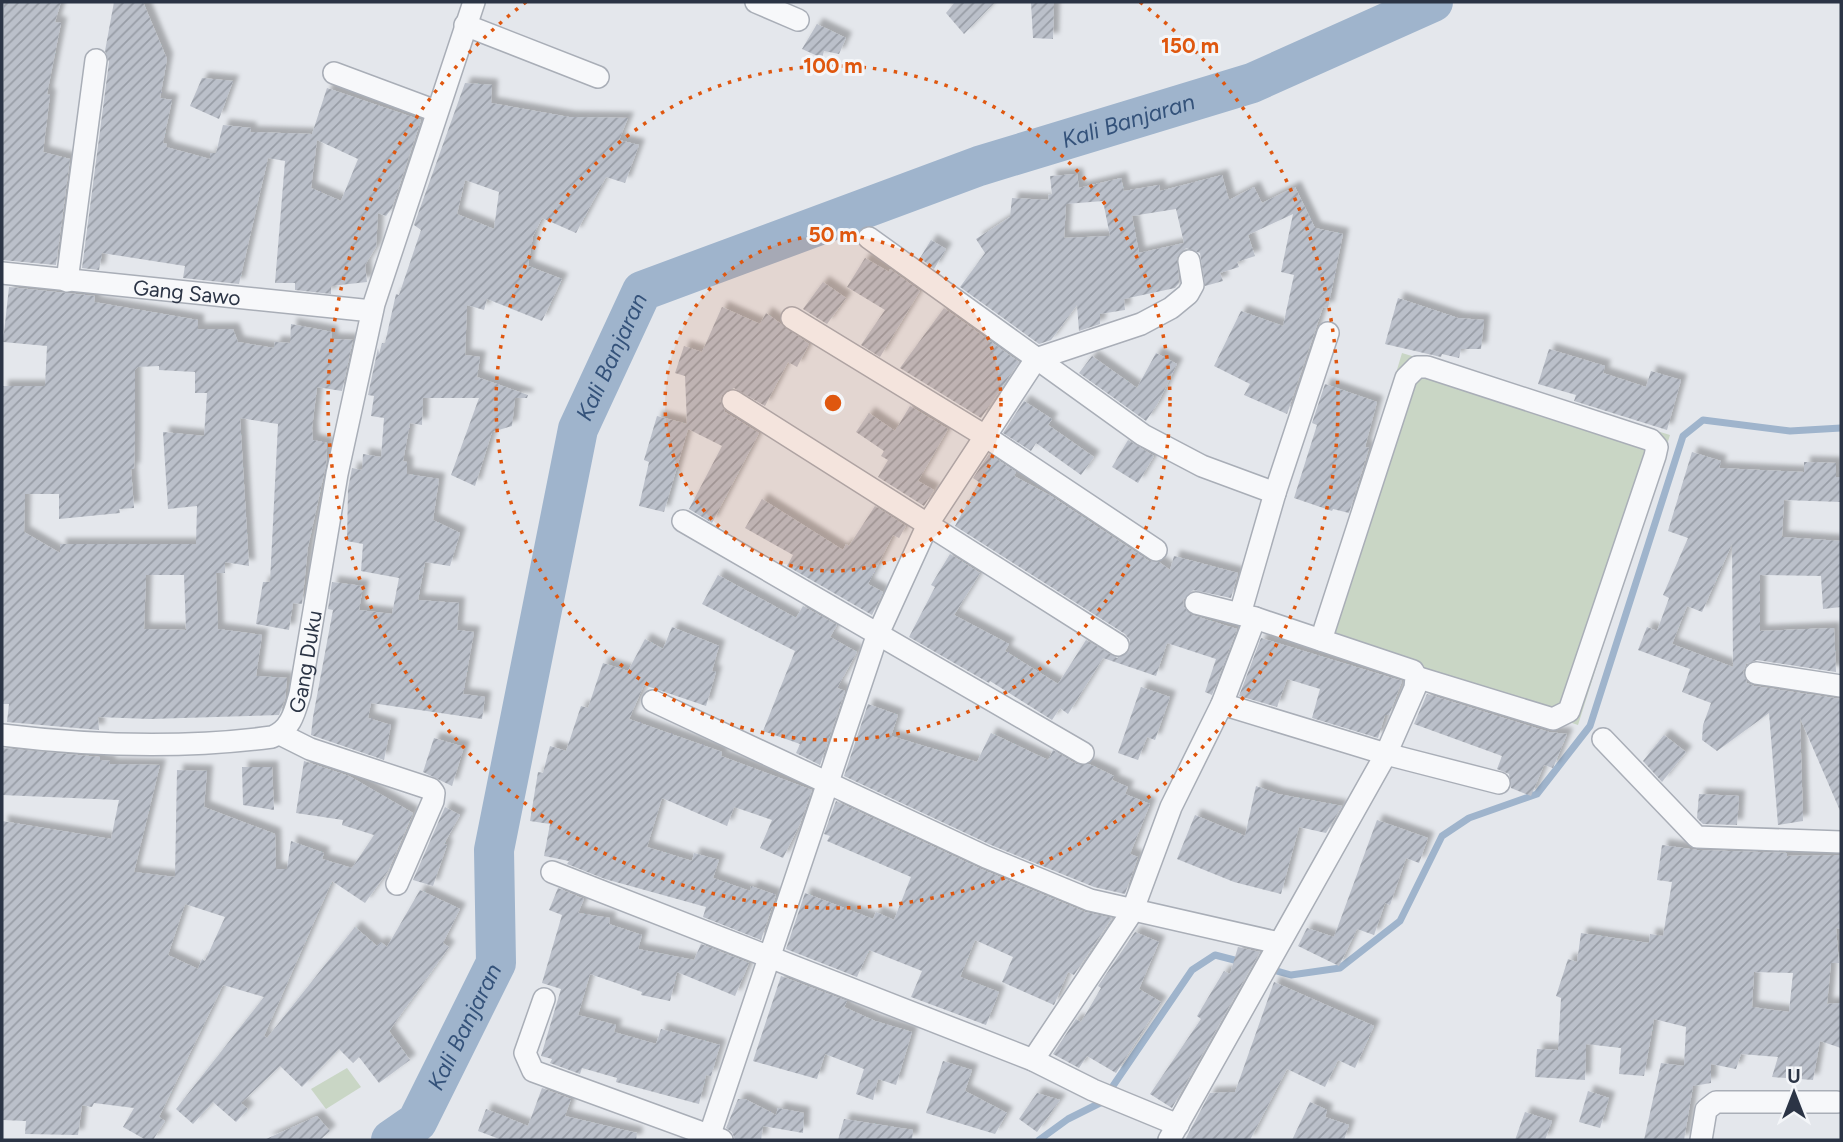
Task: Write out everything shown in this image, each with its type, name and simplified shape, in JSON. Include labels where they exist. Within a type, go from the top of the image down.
[{"type":"street","name":"Gang Duku","points":[[2,734],[115,747],[252,740],[280,734],[293,719],[300,694],[337,474],[372,312],[474,2]]},
{"type":"street","points":[[757,2],[798,20]]},
{"type":"street","points":[[465,25],[598,77]]},
{"type":"street","points":[[67,281],[96,60]]},
{"type":"street","points":[[334,73],[436,111]]},
{"type":"street","points":[[869,239],[1143,435],[1202,466],[1275,493]]},
{"type":"street","points":[[544,999],[525,1053],[533,1071],[713,1139],[768,959],[877,636],[929,522],[1035,359],[1141,324],[1171,308],[1188,294],[1193,285],[1189,261]]},
{"type":"street","name":"Gang Sawo","points":[[2,273],[372,312]]},
{"type":"street","points":[[792,318],[985,436],[1156,550]]},
{"type":"street","points":[[1032,1060],[1132,912],[1171,807],[1222,704],[1247,616],[1275,493],[1328,333]]},
{"type":"street","points":[[1321,640],[1405,378],[1417,367],[1427,367],[1651,440],[1657,447],[1655,456],[1569,711],[1553,719],[1416,677]]},
{"type":"street","points":[[733,401],[929,522],[1118,645]]},
{"type":"street","points":[[683,521],[877,636],[1083,753]]},
{"type":"street","points":[[552,872],[768,959],[1032,1060],[1093,1090],[1129,1104],[1173,1132],[1386,754],[1415,688],[1416,677],[1413,671],[1321,640],[1196,603]]},
{"type":"street","points":[[1756,673],[1841,686]]},
{"type":"street","points":[[653,701],[986,857],[1090,900],[1278,945]]},
{"type":"street","points":[[1222,704],[1386,754],[1499,783]]},
{"type":"street","points":[[280,734],[310,749],[425,785],[435,793],[397,884]]},
{"type":"street","points":[[1603,739],[1697,836],[1841,842]]},
{"type":"street","points":[[1701,1140],[1706,1110],[1716,1101],[1837,1101]]},
{"type":"green space","points":[[1402,353],[1670,435],[1578,725],[1313,636],[1353,517]]},
{"type":"green space","points":[[347,1068],[361,1087],[326,1109],[311,1089]]},
{"type":"building","points":[[4,2],[61,2],[55,22],[61,23],[47,94],[50,95],[43,152],[70,159],[56,265],[2,260]]},
{"type":"building","points":[[114,2],[143,2],[167,59],[160,98],[172,100],[163,143],[167,144],[166,147],[210,159],[210,153],[216,153],[223,125],[251,128],[250,132],[312,134],[327,88],[421,120],[392,208],[386,216],[378,213],[376,247],[365,265],[367,282],[331,286],[331,294],[295,290],[295,283],[275,283],[285,161],[268,158],[239,284],[183,278],[185,266],[102,253],[99,270],[82,268],[109,62],[105,51]],"holes":[[[317,140],[358,159],[341,201],[311,188]]]},
{"type":"building","points":[[955,2],[995,2],[964,34],[946,13]]},
{"type":"building","points":[[1054,2],[1053,39],[1033,38],[1031,3]]},
{"type":"building","points":[[817,24],[846,38],[839,54],[824,51],[822,58],[802,49]]},
{"type":"building","points":[[202,78],[233,81],[219,119],[190,106]]},
{"type":"building","points":[[465,83],[492,85],[491,103],[569,117],[628,118],[619,140],[639,145],[625,183],[606,177],[576,233],[542,218],[533,236],[528,266],[562,279],[542,321],[487,299],[484,310],[467,305],[465,355],[480,357],[477,377],[528,395],[527,398],[515,398],[512,426],[492,432],[475,486],[451,475],[479,398],[423,398],[422,425],[410,423],[403,461],[407,462],[407,474],[439,479],[433,520],[460,533],[450,566],[425,562],[418,600],[459,603],[457,630],[474,632],[463,694],[485,697],[482,719],[371,703],[368,718],[391,725],[384,760],[311,735],[333,610],[328,609],[332,582],[363,586],[359,610],[392,614],[399,578],[361,571],[363,544],[347,541],[348,489],[352,468],[362,470],[363,454],[381,457],[384,418],[371,416],[374,396],[368,395],[378,348],[379,354],[382,343],[385,343],[396,294],[399,295],[421,230],[414,225]],"holes":[[[465,180],[499,192],[494,229],[457,214]]]},
{"type":"building","points":[[1077,174],[1079,188],[1121,178],[1124,191],[1159,185],[1160,191],[1222,175],[1229,200],[1254,187],[1262,203],[1295,187],[1315,228],[1343,234],[1328,308],[1323,307],[1287,414],[1244,395],[1250,384],[1214,366],[1241,311],[1283,326],[1294,275],[1281,272],[1293,214],[1248,235],[1255,256],[1237,262],[1239,267],[1220,273],[1223,281],[1205,286],[1200,253],[1186,248],[1177,257],[1179,283],[1175,288],[1124,299],[1125,310],[1100,314],[1100,324],[1079,331],[1077,305],[1051,340],[1039,344],[960,287],[985,253],[976,239],[1010,217],[1012,198],[1049,200],[1048,195],[1052,194],[1050,176]],"holes":[[[1103,201],[1110,236],[1064,238],[1066,204]],[[1176,209],[1184,243],[1139,253],[1132,216]]]},
{"type":"building","points":[[931,240],[946,249],[934,269],[920,258]]},
{"type":"building","points":[[865,258],[889,272],[890,269],[920,291],[880,357],[861,345],[885,310],[847,287]]},
{"type":"building","points":[[823,282],[846,298],[827,324],[803,309]]},
{"type":"building","points":[[9,287],[95,296],[94,302],[198,320],[198,329],[233,329],[238,342],[274,348],[275,342],[290,343],[291,324],[332,332],[332,339],[353,340],[342,391],[317,387],[313,440],[327,443],[326,465],[308,547],[302,604],[293,603],[289,630],[256,624],[263,582],[270,582],[278,424],[240,418],[249,566],[225,562],[225,573],[216,573],[218,629],[262,635],[256,676],[287,678],[285,699],[279,715],[150,719],[98,717],[99,730],[7,722],[9,704],[2,704],[2,386],[45,386],[47,346],[3,342]],"holes":[[[159,366],[159,370],[195,372],[195,393],[207,393],[204,436],[163,432],[168,509],[197,506],[196,544],[60,544],[60,553],[24,532],[25,494],[59,494],[59,519],[120,513],[119,509],[134,508],[131,469],[134,469],[135,370],[138,367]],[[146,575],[184,575],[186,630],[144,629]]]},
{"type":"building","points":[[1398,298],[1458,318],[1484,320],[1481,349],[1461,349],[1459,358],[1442,354],[1441,357],[1385,344]]},
{"type":"building","points":[[722,307],[760,324],[766,313],[809,344],[797,367],[788,362],[765,406],[734,388],[722,395],[720,401],[725,412],[759,433],[712,523],[689,509],[722,446],[688,429],[664,512],[639,506],[649,462],[644,460],[657,416],[687,424],[685,376],[675,373],[684,346],[702,352]]},
{"type":"building","points":[[944,308],[1019,362],[981,418],[900,368]]},
{"type":"building","points":[[1549,349],[1605,366],[1603,373],[1646,387],[1651,371],[1681,380],[1667,430],[1574,401],[1576,395],[1538,384]]},
{"type":"building","points":[[1156,353],[1177,364],[1146,421],[1079,373],[1092,356],[1137,388]]},
{"type":"building","points":[[1325,384],[1377,402],[1365,447],[1369,448],[1349,513],[1333,509],[1332,511],[1294,498],[1317,425],[1312,423]]},
{"type":"building","points":[[1024,401],[1052,419],[1048,425],[1094,457],[1081,475],[1036,443],[1031,451],[1003,433]]},
{"type":"building","points":[[910,406],[948,429],[918,481],[934,490],[924,506],[878,477],[888,460],[881,456],[884,451],[856,432],[869,413],[895,431]]},
{"type":"building","points":[[1128,440],[1154,456],[1138,483],[1112,467]]},
{"type":"building","points":[[1692,452],[1721,461],[1719,468],[1804,472],[1804,462],[1836,463],[1836,477],[1841,477],[1841,502],[1784,500],[1782,537],[1841,541],[1841,607],[1823,609],[1821,576],[1760,575],[1760,631],[1834,628],[1836,672],[1757,660],[1746,664],[1743,672],[1747,683],[1754,686],[1841,699],[1841,813],[1800,718],[1803,821],[1778,825],[1769,713],[1717,751],[1702,740],[1703,725],[1711,703],[1682,692],[1690,669],[1638,650],[1647,627],[1657,631],[1669,598],[1663,595],[1688,538],[1668,531]],"holes":[[[1732,544],[1733,667],[1672,644],[1687,606],[1702,612]]]},
{"type":"building","points":[[989,454],[1016,472],[1014,476],[1051,496],[1149,561],[1159,562],[1170,570],[1174,556],[1238,573],[1231,598],[1193,590],[1183,600],[1184,607],[1192,615],[1237,629],[1212,695],[1205,692],[1216,659],[1167,643],[1156,676],[1103,658],[1068,714],[1060,708],[1052,720],[990,681],[989,683],[909,637],[935,587],[931,585],[950,554],[980,573],[954,615],[1009,644],[1005,651],[1058,684],[1086,640],[1117,658],[1129,651],[1130,640],[1125,634],[955,526],[979,482],[973,478]]},
{"type":"building","points":[[762,499],[843,550],[846,544],[849,546],[875,506],[906,526],[899,538],[893,535],[868,584],[883,592],[872,615],[787,566],[793,555],[745,528]]},
{"type":"building","points":[[718,575],[796,618],[803,606],[837,625],[830,637],[857,652],[837,688],[845,691],[820,765],[796,753],[800,744],[763,731],[795,651],[702,604]]},
{"type":"building","points":[[672,627],[719,646],[712,671],[716,672],[706,706],[644,685],[629,719],[722,752],[721,756],[812,790],[800,824],[783,858],[760,848],[772,820],[734,807],[727,826],[662,798],[647,847],[692,861],[694,853],[719,860],[713,878],[750,891],[751,886],[776,895],[761,940],[703,917],[706,907],[605,879],[567,864],[569,861],[544,856],[550,824],[530,821],[538,772],[543,773],[550,746],[566,751],[581,706],[588,708],[603,663],[628,671],[645,639],[663,649]]},
{"type":"building","points":[[1261,638],[1402,681],[1389,715],[1385,715],[1378,738],[1312,718],[1320,689],[1287,679],[1277,707],[1239,696]]},
{"type":"building","points":[[1141,687],[1170,697],[1155,740],[1147,737],[1138,760],[1118,753]]},
{"type":"building","points":[[1427,694],[1549,732],[1567,734],[1553,768],[1544,765],[1531,796],[1511,788],[1509,774],[1497,769],[1502,756],[1414,724]]},
{"type":"building","points":[[868,704],[898,715],[891,736],[977,762],[991,733],[1048,760],[1053,750],[1076,764],[1089,764],[1114,776],[1112,780],[1128,787],[1125,794],[1150,804],[1130,854],[1138,857],[1125,894],[1094,887],[991,845],[844,776]]},
{"type":"building","points":[[1664,735],[1686,752],[1662,782],[1643,761]]},
{"type":"building","points":[[434,738],[464,747],[452,786],[423,772]]},
{"type":"building","points":[[2,748],[100,757],[100,760],[110,761],[109,764],[160,765],[134,872],[175,877],[177,770],[207,771],[204,807],[275,834],[276,869],[287,869],[291,841],[324,853],[322,859],[352,868],[374,835],[342,825],[343,820],[296,813],[304,761],[349,776],[413,813],[388,871],[365,903],[332,881],[264,1036],[267,1038],[355,927],[377,946],[381,942],[387,947],[420,890],[460,909],[443,943],[449,947],[389,1031],[410,1060],[379,1083],[359,1057],[353,1063],[339,1049],[302,1087],[280,1066],[241,1103],[248,1109],[236,1122],[213,1102],[193,1124],[176,1109],[264,997],[223,985],[159,1117],[165,1121],[153,1140],[146,1140],[123,1127],[134,1108],[94,1103],[92,1107],[82,1105],[78,1135],[25,1134],[26,1121],[2,1120],[2,821],[111,839],[119,800],[2,795]],"holes":[[[185,904],[225,917],[205,961],[202,959],[198,969],[168,955]]]},
{"type":"building","points":[[242,767],[272,767],[274,810],[243,805]]},
{"type":"building","points":[[1256,786],[1278,794],[1342,806],[1326,833],[1299,827],[1281,894],[1234,882],[1177,859],[1195,815],[1245,836]]},
{"type":"building","points":[[1699,794],[1739,796],[1737,825],[1703,824],[1697,818]]},
{"type":"building","points":[[836,801],[981,869],[1085,912],[1112,918],[1074,975],[1068,972],[1054,1005],[1002,982],[1013,957],[975,940],[960,977],[999,992],[986,1025],[911,997],[922,971],[869,950],[857,977],[786,949],[805,893],[873,919],[876,912],[894,920],[911,877],[827,841],[830,836],[824,834]]},
{"type":"building","points":[[445,807],[460,815],[444,844],[447,845],[433,886],[413,880]]},
{"type":"building","points":[[1377,820],[1428,838],[1419,863],[1406,858],[1390,905],[1385,903],[1374,935],[1357,929],[1339,966],[1298,946],[1307,928],[1334,937]]},
{"type":"building","points":[[1662,845],[1697,850],[1787,853],[1787,856],[1841,855],[1841,929],[1836,928],[1839,963],[1831,963],[1827,1004],[1841,1003],[1841,1048],[1820,1041],[1813,1080],[1772,1077],[1778,1057],[1741,1054],[1736,1069],[1711,1064],[1711,1083],[1693,1086],[1684,1140],[1644,1140],[1661,1063],[1684,1066],[1686,1027],[1654,1019],[1644,1076],[1619,1074],[1621,1048],[1586,1044],[1585,1080],[1535,1077],[1537,1049],[1558,1050],[1561,998],[1556,996],[1568,959],[1577,962],[1581,933],[1649,943],[1650,934],[1663,936],[1672,882],[1657,880]],"holes":[[[1754,972],[1793,973],[1789,1012],[1752,1007]]]},
{"type":"building","points":[[558,888],[584,899],[578,913],[610,918],[609,924],[642,935],[638,949],[694,960],[701,944],[749,963],[735,996],[677,972],[670,1001],[641,995],[642,992],[590,974],[578,1015],[616,1025],[614,1032],[656,1044],[661,1029],[720,1045],[711,1076],[706,1075],[699,1104],[616,1082],[617,1078],[582,1068],[580,1074],[550,1063],[552,1059],[541,1056],[561,989],[542,983],[562,915],[549,910]]},
{"type":"building","points":[[1135,932],[1159,942],[1139,989],[1161,1002],[1116,1073],[1087,1056],[1079,1068],[1053,1054],[1076,1019],[1081,1022],[1101,988],[1098,986]]},
{"type":"building","points":[[1238,947],[1260,952],[1172,1108],[1150,1094],[1201,1019],[1197,1016],[1224,971],[1230,974]]},
{"type":"building","points":[[781,976],[847,1001],[844,1007],[875,1021],[912,1032],[896,1085],[878,1079],[873,1100],[856,1094],[864,1069],[825,1054],[817,1079],[753,1061]]},
{"type":"building","points":[[1274,982],[1374,1026],[1355,1068],[1338,1060],[1325,1087],[1287,1069],[1250,1140],[1185,1140],[1210,1093],[1235,1092]]},
{"type":"building","points":[[943,1061],[972,1070],[965,1091],[1007,1113],[995,1134],[926,1113]]},
{"type":"building","points":[[542,1088],[571,1099],[565,1116],[637,1133],[636,1140],[502,1140],[478,1131],[486,1109],[528,1126]]},
{"type":"building","points":[[1588,1091],[1609,1098],[1600,1128],[1579,1122]]},
{"type":"building","points":[[1037,1093],[1060,1100],[1037,1132],[1019,1119]]},
{"type":"building","points":[[738,1099],[745,1099],[776,1115],[778,1108],[804,1113],[803,1133],[763,1126],[761,1140],[735,1140],[732,1132],[726,1128]]},
{"type":"building","points":[[1310,1102],[1327,1110],[1325,1117],[1349,1125],[1344,1140],[1292,1140]]},
{"type":"building","points":[[1525,1112],[1552,1121],[1545,1140],[1515,1140]]},
{"type":"building","points":[[317,1116],[330,1131],[320,1140],[264,1140]]},
{"type":"building","points":[[844,1119],[913,1130],[912,1140],[838,1140]]},
{"type":"waterway","name":"Kali Banjaran","points":[[391,1140],[417,1122],[496,963],[494,850],[578,429],[642,291],[979,166],[1252,83],[1433,2]]},
{"type":"waterway","points":[[1270,969],[1291,975],[1340,968],[1400,921],[1442,836],[1469,818],[1537,794],[1590,726],[1683,436],[1703,420],[1790,431],[1841,428]]},
{"type":"waterway","points":[[1039,1140],[1068,1119],[1102,1102],[1192,970],[1215,955],[1242,962]]}]
